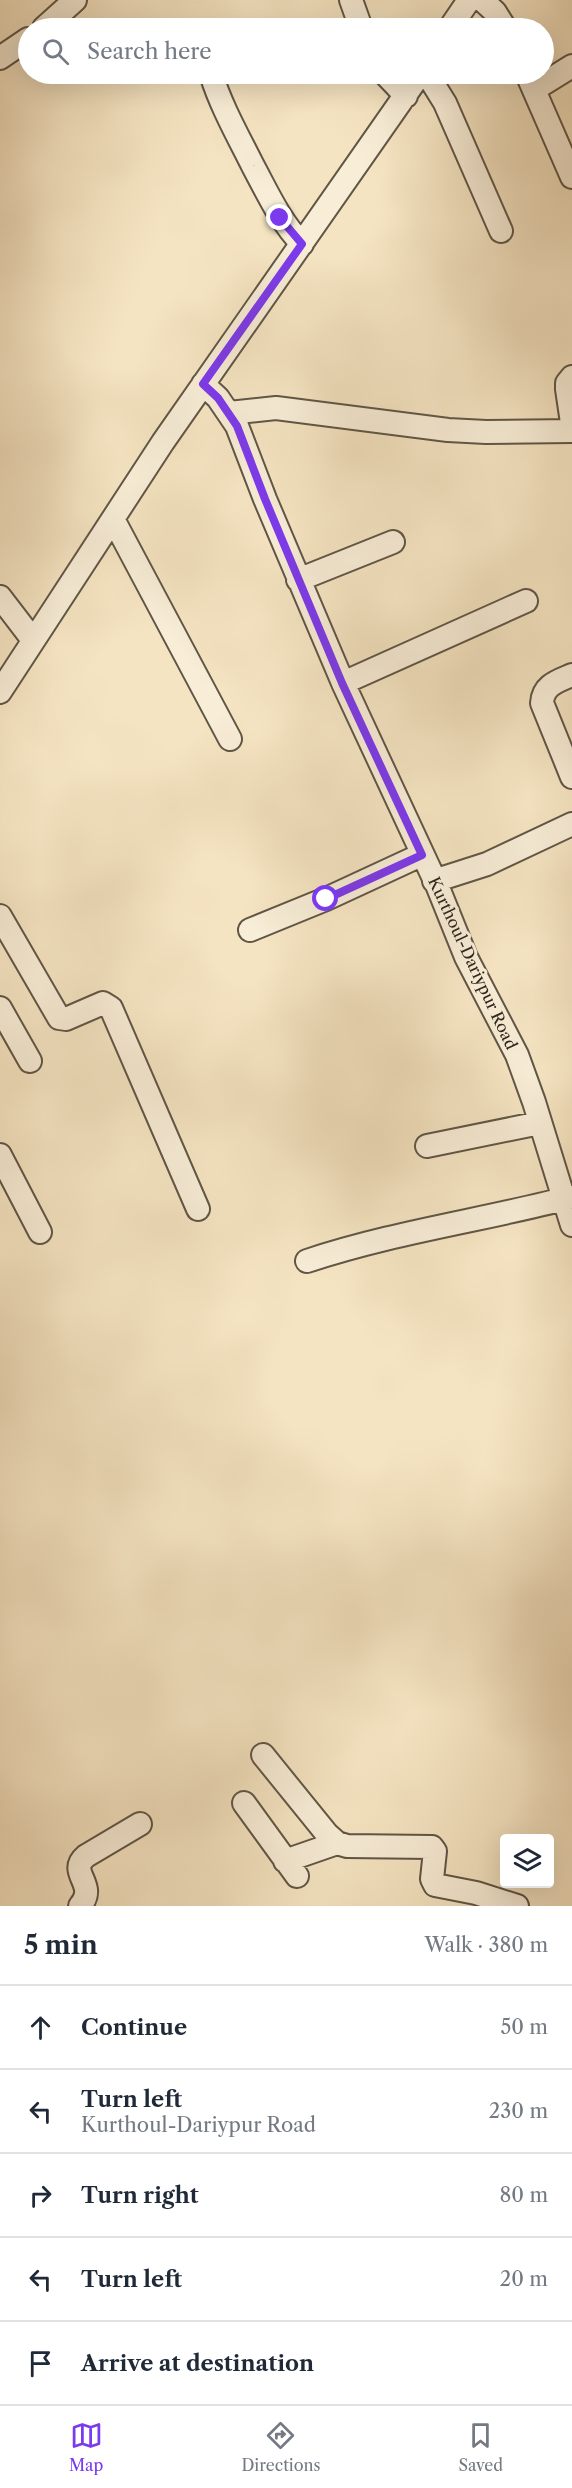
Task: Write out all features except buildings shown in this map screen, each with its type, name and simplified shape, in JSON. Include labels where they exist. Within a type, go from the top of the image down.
[{"type":"street","points":[[55,18],[75,0]]},
{"type":"street","points":[[351,0],[357,18]]},
{"type":"street","points":[[457,18],[469,0]]},
{"type":"street","points":[[482,0],[499,18]]},
{"type":"street","points":[[0,58],[18,46]]},
{"type":"street","points":[[554,73],[572,66]]},
{"type":"street","points":[[215,84],[238,138],[275,209],[285,225],[302,244]]},
{"type":"street","points":[[395,84],[406,96]]},
{"type":"street","points":[[0,692],[203,384],[414,84]]},
{"type":"street","points":[[433,84],[449,111],[501,231]]},
{"type":"street","points":[[532,84],[572,177]]},
{"type":"street","points":[[572,377],[567,384],[567,389],[572,423]]},
{"type":"street","name":"Kurthoul-Dariypur Road","points":[[203,384],[229,413],[247,450],[298,580],[342,683],[434,880],[466,957],[516,1055],[568,1198],[572,1225]]},
{"type":"street","points":[[229,413],[276,408],[448,430],[572,431]]},
{"type":"street","points":[[113,519],[230,739]]},
{"type":"street","points":[[298,580],[393,542]]},
{"type":"street","points":[[0,597],[33,640]]},
{"type":"street","points":[[342,683],[526,601]]},
{"type":"street","points":[[572,675],[548,687],[542,696],[542,703],[572,777]]},
{"type":"street","points":[[434,880],[487,864],[572,825]]},
{"type":"street","points":[[250,930],[335,895],[422,855]]},
{"type":"street","points":[[0,915],[59,1018],[66,1019],[103,1003],[111,1008],[198,1209]]},
{"type":"street","points":[[0,1008],[30,1061]]},
{"type":"street","points":[[427,1146],[540,1123]]},
{"type":"street","points":[[0,1155],[40,1232]]},
{"type":"street","points":[[307,1261],[355,1245],[568,1198]]},
{"type":"street","points":[[263,1755],[327,1834],[337,1843],[347,1846],[432,1847],[435,1851],[432,1881],[435,1885],[476,1893],[517,1906]]},
{"type":"street","points":[[244,1803],[291,1869],[337,1843]]},
{"type":"street","points":[[80,1906],[87,1898],[88,1891],[78,1869],[79,1863],[86,1856],[140,1824]]},
{"type":"route","points":[[280,218],[302,244],[203,384],[218,398],[237,426],[342,683],[422,855],[326,899]]}]
